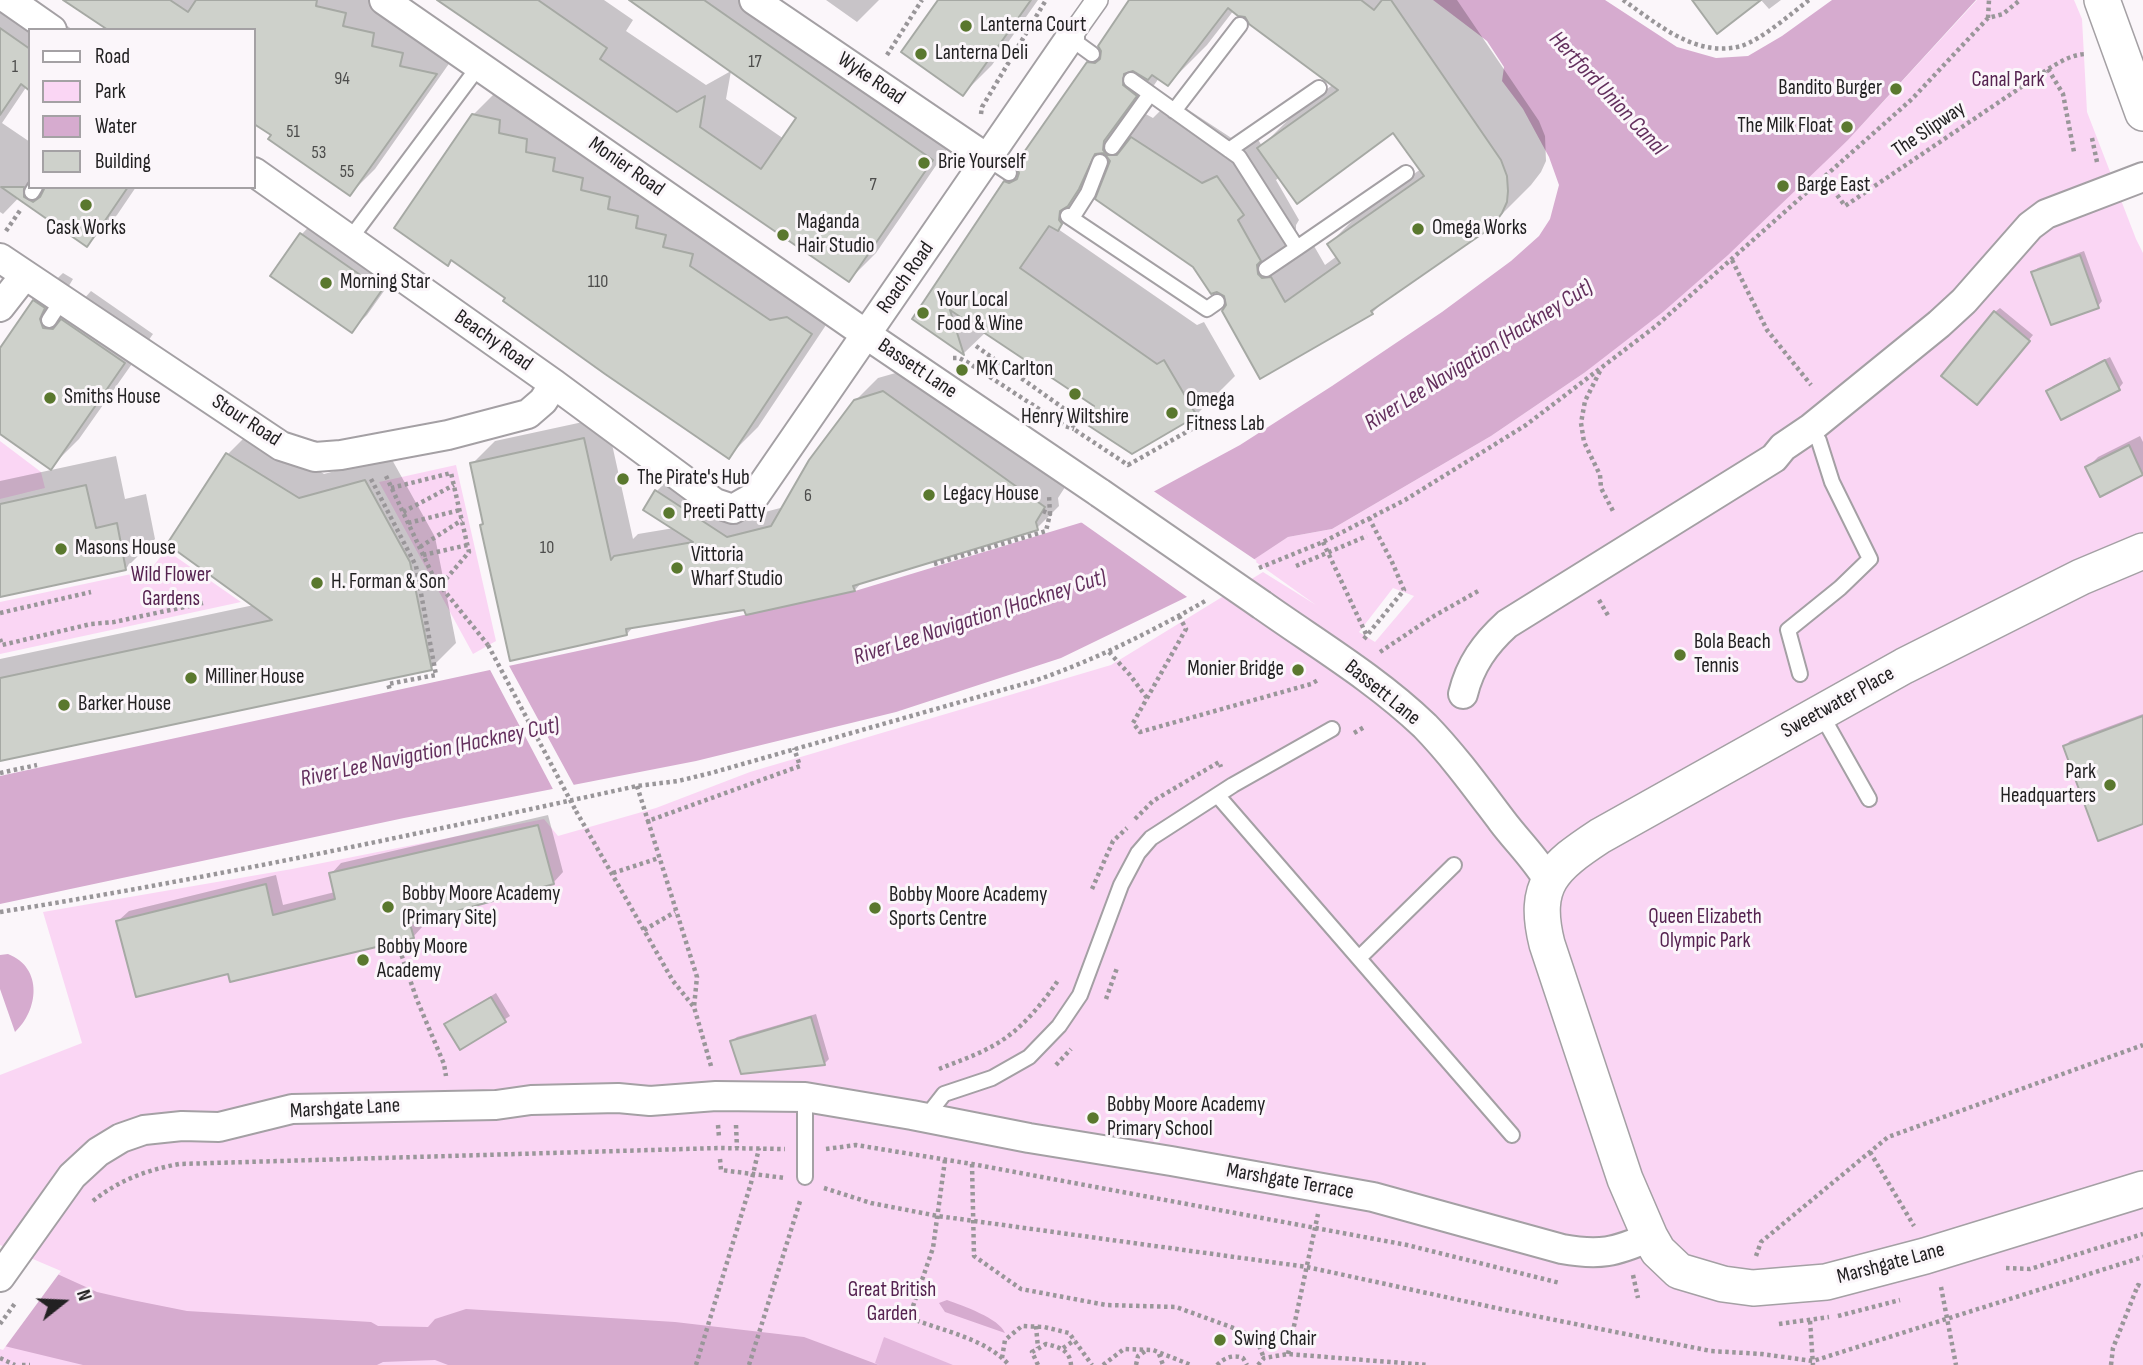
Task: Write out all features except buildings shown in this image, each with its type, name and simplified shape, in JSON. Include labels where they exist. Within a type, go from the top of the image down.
[{"type":"street","points":[[9,0],[49,28]]},
{"type":"street","name":"Monier Road","points":[[384,0],[472,75],[867,335]]},
{"type":"street","name":"Wyke Road","points":[[754,0],[999,166]]},
{"type":"street","points":[[1081,46],[1097,0]]},
{"type":"street","points":[[2102,0],[2143,113]]},
{"type":"street","name":"Roach Road","points":[[733,509],[754,497],[867,335],[999,166],[1081,46]]},
{"type":"street","name":"Beachy Road","points":[[256,173],[554,384],[715,503],[733,509]]},
{"type":"street","points":[[1463,694],[1476,660],[1489,640],[1507,624],[1774,458],[1783,447],[1811,428],[1964,301],[2030,226],[2046,214],[2143,177]]},
{"type":"street","name":"Stour Road","points":[[0,258],[24,275],[56,310],[281,446],[314,457],[448,435],[528,414],[543,401],[554,384]]},
{"type":"street","points":[[0,307],[24,275]]},
{"type":"street","name":"Bassett Lane","points":[[867,335],[1380,688],[1423,725],[1464,769],[1511,833],[1538,863],[1548,880]]},
{"type":"street","name":"Sweetwater Place","points":[[1548,880],[1567,859],[1600,836],[1904,666],[2081,577],[2143,551]]},
{"type":"street","points":[[1548,880],[1541,912],[1547,944],[1625,1179],[1650,1237]]},
{"type":"street","name":"Marshgate Terrace","points":[[722,1096],[805,1097],[1324,1188],[1373,1197],[1585,1253],[1596,1254],[1622,1248],[1650,1237]]},
{"type":"street","name":"Marshgate Lane","points":[[0,1277],[72,1176],[98,1152],[121,1138],[144,1130],[182,1126],[219,1127],[292,1110],[496,1105],[531,1100],[609,1098],[650,1101],[722,1096]]},
{"type":"street","name":"Marshgate Lane","points":[[1650,1237],[1667,1261],[1679,1271],[1697,1278],[1753,1287],[1793,1286],[1847,1278],[2143,1189]]},
{"type":"lane","points":[[1174,111],[1240,26]]},
{"type":"lane","points":[[350,239],[472,75]]},
{"type":"lane","points":[[1130,80],[1239,157],[1297,248]]},
{"type":"lane","points":[[1229,150],[1319,88]]},
{"type":"lane","points":[[1112,147],[1150,94]]},
{"type":"lane","points":[[1100,162],[1088,193],[1070,217],[1206,309],[1217,302]]},
{"type":"lane","points":[[1266,269],[1406,173]]},
{"type":"lane","points":[[1800,674],[1788,630],[1840,588],[1870,559],[1832,482],[1819,441],[1811,428]]},
{"type":"lane","points":[[1821,713],[1869,799]]},
{"type":"lane","points":[[926,1117],[944,1094],[1002,1073],[1029,1057],[1059,1026],[1080,995],[1121,885],[1138,853],[1151,838],[1332,729]]},
{"type":"lane","points":[[1218,796],[1512,1135]]},
{"type":"lane","points":[[1359,958],[1454,865]]},
{"type":"lane","points":[[804,1180],[805,1097]]},
{"type":"path","points":[[872,79],[922,0]]},
{"type":"path","points":[[1623,0],[1684,41],[1709,48],[1742,46],[1809,0]]},
{"type":"path","points":[[1988,18],[1989,0]]},
{"type":"path","points":[[1258,569],[1323,542],[1405,500],[1526,425],[1656,326],[1912,99],[1988,18],[2003,14],[2020,0]]},
{"type":"path","points":[[982,107],[1044,1]]},
{"type":"path","name":"The Slipway","points":[[1825,178],[1845,206],[2048,69],[2079,54],[2099,59]]},
{"type":"path","points":[[2048,69],[2063,94],[2074,152]]},
{"type":"path","points":[[2092,138],[2097,162]]},
{"type":"path","points":[[0,240],[34,190]]},
{"type":"path","points":[[1732,260],[1767,330],[1811,385]]},
{"type":"path","points":[[976,346],[1066,410],[1075,430]]},
{"type":"path","points":[[990,356],[982,367],[1065,426],[1128,465],[1206,421]]},
{"type":"path","points":[[1602,367],[1585,401],[1581,423],[1584,442],[1600,475],[1601,488],[1614,513]]},
{"type":"path","points":[[361,451],[371,479],[416,566],[436,675],[388,684],[390,690]]},
{"type":"path","points":[[440,586],[469,552],[451,473],[391,488],[440,586],[488,645],[576,811],[673,981],[694,1007],[737,1148]]},
{"type":"path","points":[[403,512],[454,485]]},
{"type":"path","points":[[934,564],[1046,531],[1050,514],[1048,488]]},
{"type":"path","points":[[408,523],[460,510]]},
{"type":"path","points":[[1043,511],[1050,514]]},
{"type":"path","points":[[1363,641],[1404,590],[1369,518]]},
{"type":"path","points":[[419,547],[462,520]]},
{"type":"path","points":[[1296,566],[1367,536]]},
{"type":"path","points":[[1323,542],[1367,636]]},
{"type":"path","points":[[423,555],[468,545]]},
{"type":"path","points":[[1377,654],[1434,616],[1480,590]]},
{"type":"path","points":[[0,613],[91,592]]},
{"type":"path","points":[[0,912],[105,896],[251,868],[637,786],[678,781],[711,773],[1034,681],[1140,638],[1216,595]]},
{"type":"path","points":[[0,637],[2,645],[91,624],[114,622],[203,603]]},
{"type":"path","points":[[1179,616],[1186,629],[1133,723],[1140,732],[1311,684]]},
{"type":"path","points":[[1109,652],[1147,698]]},
{"type":"path","points":[[1343,740],[1366,726]]},
{"type":"path","points":[[648,821],[800,766],[794,748]]},
{"type":"path","points":[[0,773],[37,765]]},
{"type":"path","points":[[637,786],[697,977],[694,1007]]},
{"type":"path","points":[[613,873],[659,858]]},
{"type":"path","points":[[644,930],[676,912]]},
{"type":"path","points":[[397,942],[416,1000],[444,1064],[446,1077]]},
{"type":"path","points":[[1105,1000],[1118,965]]},
{"type":"path","points":[[1753,1263],[1761,1242],[1888,1137],[2143,1045]]},
{"type":"path","points":[[1053,1068],[1072,1049]]},
{"type":"path","name":"Marshgate Terrace","points":[[856,1145],[1407,1245],[1560,1283]]},
{"type":"path","points":[[88,1206],[120,1182],[148,1170],[179,1164],[719,1148]]},
{"type":"path","points":[[696,1365],[754,1173],[759,1148]]},
{"type":"path","points":[[1870,1152],[1918,1233]]},
{"type":"path","points":[[720,1159],[720,1170],[804,1180],[871,1203],[938,1216],[1307,1267],[1710,1351],[1762,1354],[1813,1363],[2143,1257]]},
{"type":"path","points":[[945,1160],[933,1248],[911,1315],[918,1321],[985,1346],[1009,1365]]},
{"type":"path","points":[[972,1164],[974,1256],[1021,1289],[1106,1304],[1176,1307],[1242,1331],[1258,1343],[1264,1358]]},
{"type":"path","points":[[1288,1354],[1324,1188]]},
{"type":"path","points":[[749,1365],[794,1226]]},
{"type":"path","points":[[1994,1272],[2008,1268],[2030,1269],[2143,1234]]},
{"type":"path","points":[[1633,1275],[1638,1298]]},
{"type":"path","points":[[2110,1365],[2113,1348],[2138,1285],[2143,1287]]},
{"type":"path","name":"Marshgate Lane","points":[[1928,1291],[1941,1287],[1948,1319]]},
{"type":"path","name":"Marshgate Lane","points":[[1779,1324],[1859,1312],[1901,1299]]},
{"type":"path","points":[[1948,1319],[1956,1365]]},
{"type":"path","points":[[1810,1321],[1813,1363]]},
{"type":"path","points":[[1002,1357],[1005,1340],[1023,1326],[1036,1326],[1069,1333],[1092,1365]]},
{"type":"path","points":[[1036,1326],[1038,1348]]},
{"type":"path","points":[[1063,1348],[1075,1340]]},
{"type":"path","points":[[1038,1365],[1032,1352],[1046,1344],[1063,1348],[1071,1358],[1071,1365]]},
{"type":"path","points":[[1103,1365],[1124,1349],[1151,1350],[1191,1365]]},
{"type":"path","points":[[1136,1365],[1141,1353],[1151,1350],[1162,1357],[1163,1365]]},
{"type":"path","points":[[1258,1365],[1264,1358],[1288,1354],[1428,1365]]},
{"type":"path","points":[[1217,1365],[1227,1358],[1238,1356],[1243,1358],[1247,1365]]},
{"type":"path","points":[[0,1358],[15,1365]]},
{"type":"path","points":[[22,1365],[30,1365]]},
{"type":"green space","name":"Queen Elizabeth Olympic Park","points":[[1977,0],[2074,0],[2082,19],[2087,112],[2143,253],[2143,1365],[0,1365],[0,1075],[82,1043],[43,912],[292,869],[544,819],[558,836],[656,808],[750,772],[1111,665],[1263,572],[1316,605],[1253,560],[1288,537],[1332,529],[1491,436],[1584,373],[1848,140]],"holes":[[[1393,588],[1414,596],[1375,642],[1359,632]]]},
{"type":"green space","points":[[0,441],[41,472],[45,488],[0,499]]},
{"type":"green space","points":[[456,465],[496,641],[473,654],[379,482]]},
{"type":"green space","name":"Wild Flower Gardens","points":[[166,550],[241,602],[0,654],[0,602],[150,570]]},
{"type":"shaded area","points":[[884,1337],[953,1365],[879,1365],[875,1363]]},
{"type":"water","points":[[1433,0],[1605,0],[1677,47],[1716,58],[1748,56],[1782,36],[1832,0],[1976,0],[1848,140],[1728,255],[1663,312],[1584,373],[1491,436],[1332,529],[1288,537],[1226,578],[1061,658],[896,712],[696,761],[404,818],[0,904],[0,776],[855,591],[1116,512],[1240,445],[1442,312],[1511,261],[1539,236],[1550,219],[1559,185],[1549,157],[1523,109],[1502,81],[1504,67],[1487,41]]},
{"type":"water","points":[[8,954],[28,969],[34,990],[29,1013],[15,1032],[0,989],[0,955]]},
{"type":"water","points":[[0,1248],[97,1292],[187,1311],[371,1322],[378,1326],[428,1327],[435,1319],[466,1309],[675,1322],[804,1337],[879,1365],[448,1365],[435,1360],[383,1362],[377,1365],[83,1365],[0,1345]]},
{"type":"water","points":[[947,1300],[996,1322],[1005,1333],[945,1312],[939,1303]]},
{"type":"pier","points":[[1152,490],[1257,561],[1227,581],[1190,599],[1078,520],[1115,508]]},
{"type":"pier","points":[[507,662],[576,789],[555,793],[488,666]]},
{"type":"pier","points":[[0,1245],[61,1271],[3,1350],[0,1349]]},
{"type":"place","name":"Lanterna Court","points":[[966,26]]},
{"type":"place","name":"Lanterna Deli","points":[[921,54]]},
{"type":"place","name":"Bandito Burger","points":[[1896,89]]},
{"type":"place","name":"The Milk Float","points":[[1847,127]]},
{"type":"place","name":"Brie Yourself","points":[[924,163]]},
{"type":"place","name":"Barge East","points":[[1783,186]]},
{"type":"place","name":"Cask Works","points":[[86,205]]},
{"type":"place","name":"Omega Works","points":[[1418,229]]},
{"type":"place","name":"Maganda Hair Studio","points":[[783,235]]},
{"type":"place","name":"Morning Star","points":[[326,283]]},
{"type":"place","name":"Your Local Food & Wine","points":[[923,313]]},
{"type":"place","name":"MK Carlton","points":[[962,370]]},
{"type":"place","name":"Henry Wiltshire","points":[[1075,394]]},
{"type":"place","name":"Smiths House","points":[[50,398]]},
{"type":"place","name":"Omega Fitness Lab","points":[[1172,413]]},
{"type":"place","name":"The Pirate's Hub","points":[[623,479]]},
{"type":"place","name":"Legacy House","points":[[929,495]]},
{"type":"place","name":"Preeti Patty","points":[[669,513]]},
{"type":"place","name":"Masons House","points":[[61,549]]},
{"type":"place","name":"Vittoria Wharf Studio","points":[[677,568]]},
{"type":"place","name":"H. Forman & Son","points":[[317,583]]},
{"type":"place","name":"Bola Beach Tennis","points":[[1680,655]]},
{"type":"place","name":"Monier Bridge","points":[[1298,670]]},
{"type":"place","name":"Milliner House","points":[[191,678]]},
{"type":"place","name":"Barker House","points":[[64,705]]},
{"type":"place","name":"Park Headquarters","points":[[2110,785]]},
{"type":"place","name":"Bobby Moore Academy (Primary Site)","points":[[388,907]]},
{"type":"place","name":"Bobby Moore Academy Sports Centre","points":[[875,908]]},
{"type":"place","name":"Bobby Moore Academy","points":[[363,960]]},
{"type":"place","name":"Bobby Moore Academy Primary School","points":[[1093,1118]]},
{"type":"place","name":"Swing Chair","points":[[1220,1340]]},
{"type":"park label","name":"Canal Park","points":[[2008,81]]},
{"type":"park label","name":"Great British Garden","points":[[892,1303]]},
{"type":"water label","name":"Hertford Union Canal","points":[[1607,94]]},
{"type":"water label","name":"River Lee Navigation (Hackney Cut)","points":[[1479,356]]},
{"type":"water label","name":"River Lee Navigation (Hackney Cut)","points":[[980,618]]},
{"type":"water label","name":"River Lee Navigation (Hackney Cut)","points":[[430,753]]}]
